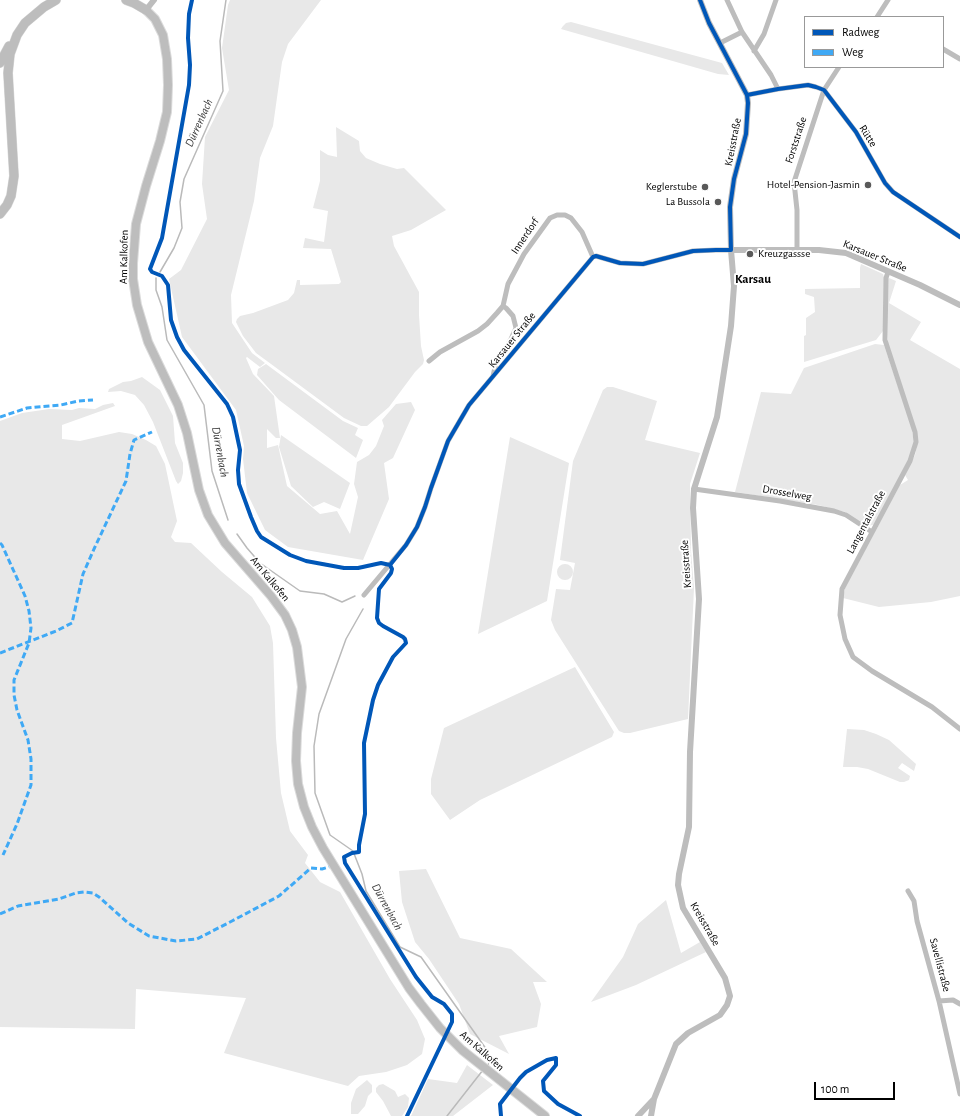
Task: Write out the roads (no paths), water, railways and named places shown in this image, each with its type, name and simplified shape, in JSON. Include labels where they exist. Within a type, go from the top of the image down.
[{"type":"highway","points":[[0,63],[25,24],[44,7],[56,0]]},
{"type":"highway","points":[[126,0],[139,5],[146,10]]},
{"type":"highway","points":[[0,214],[7,205],[11,196],[14,182],[8,73],[10,54],[17,35]]},
{"type":"main road","name":"Am Kalkofen","points":[[146,10],[155,19],[163,35],[167,59],[168,85],[167,112],[138,215],[133,245],[133,279],[137,305],[144,329],[155,356],[178,405],[187,433],[199,490],[208,515],[225,543],[271,596],[285,615],[292,630],[297,646],[302,687],[297,733],[296,761],[298,784],[304,807],[323,848],[409,988],[440,1028],[478,1063],[545,1116]]},
{"type":"street","points":[[146,10],[154,0]]},
{"type":"street","name":"Kreisstraße","points":[[651,1116],[654,1099],[676,1044],[688,1033],[720,1014],[727,1005],[730,996],[725,978],[683,908],[678,885],[689,827],[690,744],[699,599],[692,508],[694,489],[717,417],[731,326],[734,286],[730,207],[734,180],[746,134],[748,104],[747,95],[709,23],[700,0]]},
{"type":"street","points":[[727,0],[742,32],[771,75],[778,89]]},
{"type":"street","points":[[754,51],[764,34],[776,0]]},
{"type":"street","points":[[878,16],[888,0]]},
{"type":"street","points":[[720,43],[742,32]]},
{"type":"street","points":[[944,50],[960,59]]},
{"type":"street","name":"Forststraße","points":[[797,249],[794,182],[824,90],[838,68]]},
{"type":"street","points":[[747,95],[808,85],[824,90]]},
{"type":"street","name":"Rütte","points":[[824,90],[856,132],[885,183],[893,192],[960,237]]},
{"type":"street","name":"Innerdorf","points":[[429,361],[440,352],[487,324],[503,306],[508,284],[524,254],[550,218],[557,215],[565,215],[571,218],[582,232],[593,257]]},
{"type":"street","name":"Karsauer Straße","points":[[364,595],[406,545],[417,527],[448,441],[469,405],[593,257],[596,256],[620,263],[643,264],[693,251],[797,249],[846,253],[920,285],[960,305]]},
{"type":"street","name":"Langentalstraße","points":[[888,272],[886,278],[885,340],[915,432],[916,442],[910,461],[842,588],[840,615],[845,639],[853,657],[872,671],[932,707],[960,729]]},
{"type":"street","points":[[492,378],[496,364],[516,328],[513,316],[503,306]]},
{"type":"street","name":"Drosselweg","points":[[694,489],[780,501],[834,511],[846,515],[872,532]]},
{"type":"street","name":"Savellistraße","points":[[908,890],[914,901],[917,921],[958,1078],[960,1094]]},
{"type":"street","points":[[939,1001],[953,1000],[960,1004]]},
{"type":"street","name":"Kreisstraße","points":[[638,1116],[654,1099]]},
{"type":"waterway","name":"Dürrenbach","points":[[160,272],[174,248],[182,228],[180,202],[184,179],[223,91],[220,41],[226,0]]},
{"type":"waterway","name":"Dürrenbach","points":[[156,278],[156,290],[162,307],[167,340],[204,405],[212,471],[228,520]]},
{"type":"waterway","name":"Dürrenbach","points":[[237,534],[260,563],[300,591],[324,594],[342,602],[355,596]]},
{"type":"waterway","name":"Dürrenbach","points":[[363,609],[346,639],[319,714],[314,746],[315,793],[330,835],[353,851],[362,874],[366,891],[400,947],[421,957],[489,1053],[490,1062],[487,1066]]},
{"type":"waterway","name":"Dürrenbach","points":[[447,1116],[483,1070]]},
{"type":"place","name":"Hotel-Pension-Jasmin","points":[[868,185]]},
{"type":"place","name":"Keglerstube","points":[[705,187]]},
{"type":"place","name":"La Bussola","points":[[718,202]]},
{"type":"place","name":"Kreuzgassse","points":[[750,254]]},
{"type":"district","name":"Karsau","points":[[753,279]]}]
